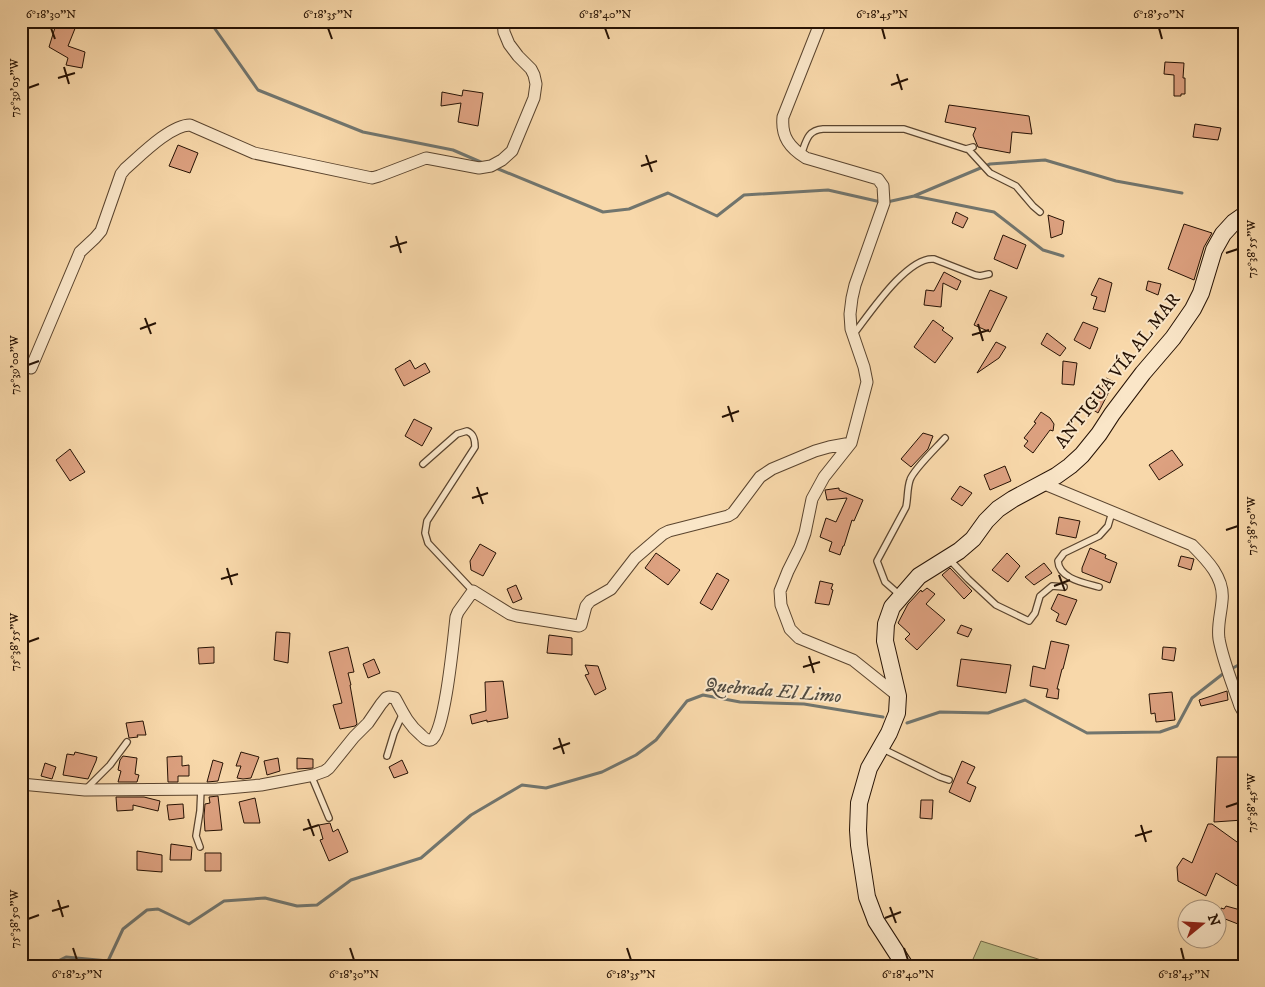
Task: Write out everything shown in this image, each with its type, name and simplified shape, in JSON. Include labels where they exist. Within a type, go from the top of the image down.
[{"type":"main road","name":"ANTIGUA VÍA AL MAR","points":[[905,966],[876,921],[867,897],[858,845],[859,803],[869,768],[881,748],[897,713],[898,696],[885,641],[886,624],[892,607],[919,576],[959,551],[973,539],[986,521],[998,509],[1070,466],[1082,455],[1143,373],[1173,338],[1193,309],[1201,293],[1214,250],[1223,234],[1244,214]]},
{"type":"street","points":[[31,368],[80,252],[101,231],[121,174],[160,139],[184,125],[190,125],[254,153],[372,178],[426,158],[479,168],[491,166],[502,160],[512,151],[534,98],[536,84],[531,69],[509,44],[504,32],[503,21]]},
{"type":"street","points":[[821,21],[783,117],[786,137],[793,148],[806,158],[881,181],[884,202],[855,285],[850,314],[851,329],[867,382],[851,443],[824,477],[814,495],[800,547],[780,591],[781,605],[790,629],[799,638],[853,660],[898,696]]},
{"type":"street","points":[[21,784],[85,790],[217,789],[261,785],[321,773],[329,768],[368,724],[386,698],[389,697],[395,698],[412,728],[427,740],[433,739],[438,731],[449,682],[456,617],[473,591],[510,614],[579,626],[586,606],[590,601],[611,589],[635,558],[663,534],[728,516],[733,513],[760,477],[772,469],[815,451],[851,443]]},
{"type":"street","points":[[1042,483],[1192,546],[1210,563],[1221,585],[1223,598],[1218,629],[1220,646],[1244,713]]},
{"type":"lane","points":[[801,155],[808,136],[816,130],[904,129],[966,150],[971,148],[989,172],[1016,186],[1040,212]]},
{"type":"lane","points":[[853,335],[896,280],[910,268],[924,260],[934,259],[975,275],[989,274]]},
{"type":"lane","points":[[423,464],[457,434],[467,431],[473,436],[475,447],[427,521],[425,533],[428,543],[473,591]]},
{"type":"lane","points":[[901,596],[885,582],[877,561],[906,507],[908,486],[912,475],[945,438]]},
{"type":"lane","points":[[1099,587],[1074,579],[1058,567],[1058,561],[1064,553],[1099,536],[1108,526],[1112,512]]},
{"type":"lane","points":[[948,558],[996,605],[1029,621],[1035,613],[1040,596],[1052,586],[1064,586]]},
{"type":"lane","points":[[388,756],[394,733],[403,714]]},
{"type":"lane","points":[[85,790],[110,765],[127,742]]},
{"type":"lane","points":[[881,748],[949,780]]},
{"type":"lane","points":[[311,775],[329,818]]},
{"type":"lane","points":[[200,847],[196,836],[201,789]]},
{"type":"green space","points":[[981,941],[1060,966],[970,966]]},
{"type":"building","points":[[57,21],[78,21],[68,46],[85,52],[82,68],[66,65],[68,58],[49,47]]},
{"type":"building","points":[[1165,62],[1184,63],[1185,94],[1174,96],[1174,75],[1164,74]]},
{"type":"building","points":[[463,90],[483,93],[478,126],[458,122],[461,103],[441,106],[442,92],[462,96]]},
{"type":"building","points":[[949,105],[1029,116],[1032,134],[1012,132],[1010,153],[978,147],[973,135],[976,128],[945,122]]},
{"type":"building","points":[[1195,124],[1221,128],[1218,140],[1193,137]]},
{"type":"building","points":[[178,145],[198,153],[190,173],[169,166]]},
{"type":"building","points":[[956,212],[968,218],[963,228],[952,223]]},
{"type":"building","points":[[1048,215],[1064,221],[1062,234],[1051,238]]},
{"type":"building","points":[[1184,224],[1212,233],[1204,247],[1194,280],[1168,269]]},
{"type":"building","points":[[1003,235],[1026,245],[1017,269],[994,259]]},
{"type":"building","points":[[944,272],[961,281],[957,290],[943,283],[941,307],[924,305],[926,290],[934,291]]},
{"type":"building","points":[[1099,278],[1112,283],[1105,312],[1093,309],[1097,297],[1091,295]]},
{"type":"building","points":[[1148,281],[1161,284],[1158,295],[1146,290]]},
{"type":"building","points":[[990,290],[1007,297],[990,332],[974,325]]},
{"type":"building","points":[[933,320],[953,338],[935,363],[914,347]]},
{"type":"building","points":[[1083,322],[1098,328],[1090,349],[1074,340]]},
{"type":"building","points":[[1047,333],[1066,348],[1060,356],[1041,344]]},
{"type":"building","points":[[996,342],[1006,347],[999,358],[977,373]]},
{"type":"building","points":[[410,360],[415,369],[425,363],[430,372],[404,386],[395,369]]},
{"type":"building","points":[[1063,361],[1077,363],[1074,385],[1062,384]]},
{"type":"building","points":[[1106,378],[1114,382],[1098,413],[1092,409]]},
{"type":"building","points":[[1041,412],[1050,418],[1054,424],[1053,431],[1050,430],[1033,453],[1024,446],[1028,441],[1024,438],[1036,423],[1034,422]]},
{"type":"building","points":[[414,419],[432,428],[422,446],[405,436]]},
{"type":"building","points":[[923,433],[933,436],[928,449],[911,467],[901,459]]},
{"type":"building","points":[[70,449],[85,472],[70,481],[56,460]]},
{"type":"building","points":[[1172,450],[1183,465],[1159,480],[1149,465]]},
{"type":"building","points":[[1005,466],[1011,481],[990,490],[984,475]]},
{"type":"building","points":[[960,486],[972,493],[962,506],[951,499]]},
{"type":"building","points":[[839,488],[839,490],[863,500],[854,521],[852,520],[840,555],[829,551],[832,542],[820,537],[826,518],[836,522],[847,498],[827,500],[825,490]]},
{"type":"building","points":[[1059,517],[1080,521],[1076,538],[1056,534]]},
{"type":"building","points":[[480,544],[496,553],[483,576],[471,570],[470,561]]},
{"type":"building","points":[[1090,548],[1106,555],[1105,558],[1117,563],[1110,583],[1082,572]]},
{"type":"building","points":[[656,553],[680,570],[668,585],[645,568]]},
{"type":"building","points":[[1007,553],[1020,566],[1008,582],[992,570]]},
{"type":"building","points":[[1181,556],[1194,559],[1191,570],[1178,566]]},
{"type":"building","points":[[1044,563],[1052,573],[1034,585],[1025,577]]},
{"type":"building","points":[[950,568],[972,591],[964,599],[942,575]]},
{"type":"building","points":[[717,573],[729,580],[712,610],[700,603]]},
{"type":"building","points":[[820,581],[833,584],[829,605],[815,603]]},
{"type":"building","points":[[516,585],[522,599],[513,603],[507,589]]},
{"type":"building","points":[[927,588],[935,594],[926,604],[945,620],[917,650],[905,639],[910,634],[898,623],[908,604],[921,590],[922,592]]},
{"type":"building","points":[[1058,594],[1077,600],[1066,625],[1056,621],[1059,614],[1051,609]]},
{"type":"building","points":[[961,625],[972,629],[968,637],[957,633]]},
{"type":"building","points":[[276,632],[290,633],[288,663],[274,660]]},
{"type":"building","points":[[549,635],[572,638],[572,655],[547,653]]},
{"type":"building","points":[[1051,641],[1069,645],[1057,689],[1059,689],[1058,699],[1046,697],[1048,689],[1030,686],[1033,666],[1045,669]]},
{"type":"building","points":[[214,647],[214,663],[199,664],[198,648]]},
{"type":"building","points":[[348,647],[354,672],[348,673],[357,724],[340,729],[333,705],[342,703],[329,652]]},
{"type":"building","points":[[1163,647],[1176,648],[1174,661],[1162,659]]},
{"type":"building","points":[[374,659],[380,673],[368,678],[363,664]]},
{"type":"building","points":[[961,659],[1011,665],[1006,693],[957,686]]},
{"type":"building","points":[[585,665],[598,666],[606,689],[595,695],[585,675],[589,674]]},
{"type":"building","points":[[503,681],[508,718],[472,724],[470,715],[486,711],[485,682]]},
{"type":"building","points":[[1227,691],[1228,700],[1201,706],[1199,700]]},
{"type":"building","points":[[1172,692],[1175,720],[1156,722],[1155,713],[1151,714],[1149,694]]},
{"type":"building","points":[[143,721],[146,735],[137,735],[138,737],[129,738],[126,723]]},
{"type":"building","points":[[75,752],[97,757],[88,779],[63,775],[67,754],[74,755]]},
{"type":"building","points":[[241,752],[259,757],[251,778],[237,778],[241,766],[236,766]]},
{"type":"building","points":[[123,756],[137,758],[135,774],[139,775],[137,782],[118,782],[121,771],[118,770]]},
{"type":"building","points":[[182,756],[182,766],[189,765],[189,776],[178,776],[178,782],[168,782],[167,757]]},
{"type":"building","points":[[1217,757],[1243,757],[1243,820],[1214,822]]},
{"type":"building","points":[[278,758],[280,771],[267,775],[264,761]]},
{"type":"building","points":[[297,758],[313,759],[313,768],[297,769]]},
{"type":"building","points":[[213,760],[223,763],[218,781],[207,782]]},
{"type":"building","points":[[402,760],[408,773],[394,778],[389,767]]},
{"type":"building","points":[[962,761],[975,767],[967,783],[976,787],[970,802],[949,792]]},
{"type":"building","points":[[45,763],[56,767],[52,779],[41,776]]},
{"type":"building","points":[[218,796],[222,830],[205,831],[205,804],[210,803],[209,797]]},
{"type":"building","points":[[116,797],[144,797],[160,801],[158,811],[133,805],[133,810],[117,811]]},
{"type":"building","points":[[255,798],[260,823],[244,823],[239,802]]},
{"type":"building","points":[[921,800],[933,800],[932,819],[920,818]]},
{"type":"building","points":[[183,804],[184,818],[169,820],[167,805]]},
{"type":"building","points":[[330,823],[333,832],[338,829],[348,852],[329,861],[320,840],[323,839],[319,825]]},
{"type":"building","points":[[1208,824],[1212,824],[1244,847],[1244,890],[1216,873],[1206,896],[1178,881],[1177,867],[1183,858],[1192,863]]},
{"type":"building","points":[[171,844],[192,847],[191,860],[170,860]]},
{"type":"building","points":[[137,851],[162,855],[162,872],[137,870]]},
{"type":"building","points":[[205,853],[221,853],[221,871],[205,871]]},
{"type":"building","points":[[1228,907],[1244,911],[1244,924],[1228,920]]},
{"type":"waterway","points":[[213,21],[213,26],[258,90],[363,132],[453,150],[483,163]]},
{"type":"waterway","points":[[887,202],[914,196],[990,164],[1045,160],[1116,181],[1182,193]]},
{"type":"waterway","points":[[496,168],[603,212],[629,209],[668,193],[717,216],[744,195],[828,190],[881,202]]},
{"type":"waterway","points":[[914,196],[994,212],[1043,250],[1063,256]]},
{"type":"waterway","name":"Quebrada El Limo","points":[[1231,669],[1244,662]]},
{"type":"waterway","name":"Quebrada El Limo","points":[[907,723],[940,712],[988,713],[1025,700],[1087,733],[1160,732],[1177,726],[1192,698],[1224,673]]},
{"type":"waterway","name":"Quebrada El Limo","points":[[48,966],[66,957],[108,961],[123,929],[147,910],[158,909],[189,924],[224,901],[265,898],[297,906],[317,905],[351,880],[421,858],[471,815],[522,785],[546,788],[602,772],[636,755],[656,740],[687,701],[703,695],[740,702],[804,704],[883,717]]}]
